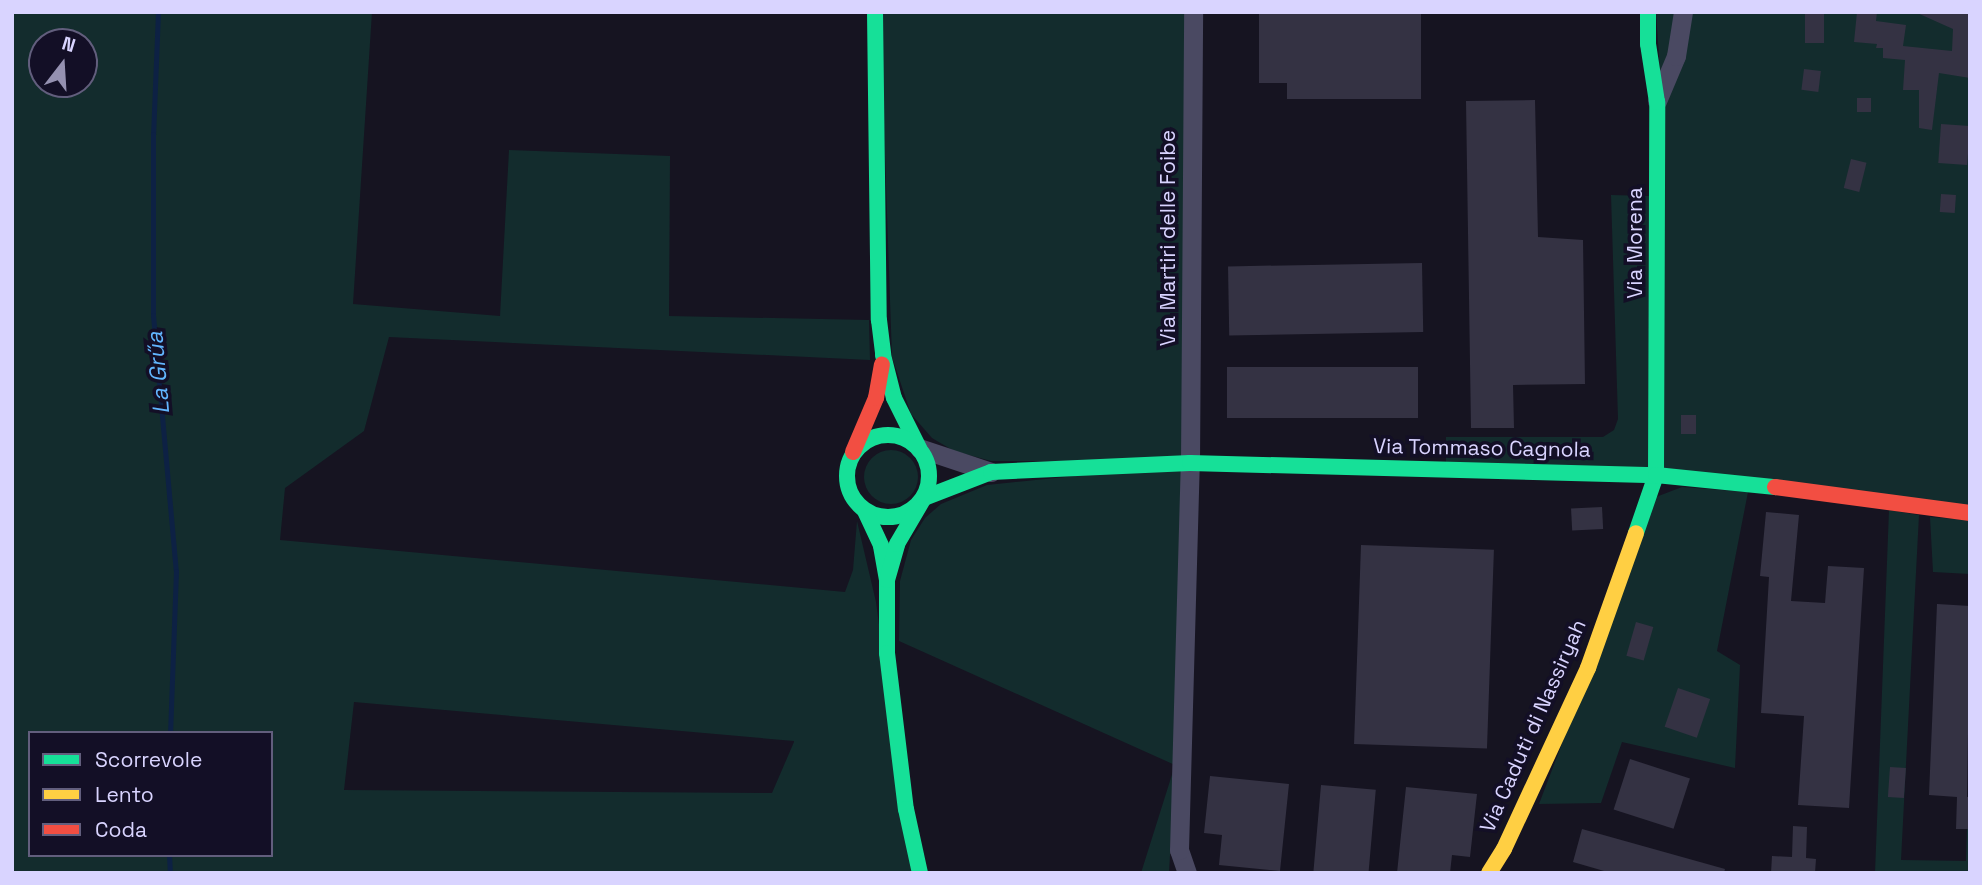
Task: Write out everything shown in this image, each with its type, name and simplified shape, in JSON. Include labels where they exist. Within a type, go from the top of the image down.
[{"type":"street","points":[[874,12],[879,320],[883,355],[894,398],[929,467],[930,483],[897,544],[887,580]]},
{"type":"street","name":"Via Martiri delle Foibe","points":[[1190,463],[1192,12]]},
{"type":"street","name":"Via Morena","points":[[1648,12],[1648,44],[1657,102],[1656,475]]},
{"type":"street","points":[[1657,102],[1676,56],[1683,12]]},
{"type":"street","points":[[883,355],[876,398],[851,457],[846,480],[852,497],[864,511],[881,546],[887,580],[887,653],[906,808],[920,873]]},
{"type":"street","points":[[851,457],[863,443],[878,436],[899,436],[919,448]]},
{"type":"street","name":"Via Tommaso Cagnola","points":[[919,448],[991,472]]},
{"type":"street","points":[[1187,873],[1179,850],[1190,463]]},
{"type":"street","name":"Via Tommaso Cagnola","points":[[924,498],[991,472],[1190,463],[1656,475],[1758,485],[1970,513]]},
{"type":"street","name":"Via Caduti di Nassiryah","points":[[1489,873],[1504,849],[1588,668],[1656,475]]},
{"type":"street","points":[[864,511],[881,518],[896,518],[917,507],[924,498]]},
{"type":"green space","points":[[12,12],[372,12],[353,304],[500,316],[509,150],[670,156],[669,316],[869,320],[870,360],[389,337],[364,431],[285,488],[280,540],[845,592],[853,570],[857,521],[876,602],[912,873],[12,873]],"holes":[[[354,702],[794,741],[772,793],[344,790]]]},
{"type":"green space","points":[[880,12],[1191,12],[1184,461],[991,461],[954,451],[932,438],[911,414],[892,357]]},
{"type":"green space","points":[[1656,12],[1679,12],[1661,86]]},
{"type":"green space","points":[[1691,12],[1970,13],[1970,508],[1662,469],[1662,100]]},
{"type":"green space","points":[[1611,195],[1649,196],[1648,468],[1446,466],[1446,437],[1603,437],[1614,430],[1618,419]]},
{"type":"green space","points":[[896,450],[906,454],[914,462],[918,477],[914,492],[906,500],[886,504],[876,500],[868,492],[864,472],[868,462],[876,454]]},
{"type":"green space","points":[[1184,465],[1175,765],[899,641],[900,581],[911,540],[925,518],[941,504],[987,485]]},
{"type":"green space","points":[[1682,487],[1748,492],[1717,651],[1740,665],[1735,768],[1622,742],[1601,803],[1539,804],[1656,497]]},
{"type":"green space","points":[[1889,510],[1919,515],[1901,860],[1966,861],[1970,726],[1970,873],[1875,873]]},
{"type":"green space","points":[[1930,517],[1970,520],[1970,574],[1933,572]]},
{"type":"green space","points":[[1175,765],[1169,873],[1141,873]]},
{"type":"building","points":[[1259,12],[1421,12],[1421,99],[1287,99],[1287,83],[1259,83]]},
{"type":"building","points":[[1805,12],[1824,12],[1824,43],[1805,43]]},
{"type":"building","points":[[1857,12],[1877,12],[1876,21],[1906,25],[1903,46],[1952,51],[1953,29],[1915,12],[1970,12],[1970,78],[1939,73],[1932,130],[1919,128],[1919,90],[1903,90],[1905,60],[1883,58],[1883,48],[1876,48],[1877,44],[1854,42]]},
{"type":"building","points":[[1804,69],[1821,71],[1818,92],[1801,90]]},
{"type":"building","points":[[1857,98],[1871,98],[1871,112],[1857,112]]},
{"type":"building","points":[[1535,100],[1538,237],[1583,240],[1585,384],[1513,385],[1514,428],[1471,428],[1466,101]]},
{"type":"building","points":[[1941,124],[1970,126],[1967,165],[1938,163]]},
{"type":"building","points":[[1851,159],[1867,163],[1859,192],[1844,188]]},
{"type":"building","points":[[1941,194],[1956,195],[1955,213],[1940,212]]},
{"type":"building","points":[[1422,263],[1423,332],[1229,335],[1228,266]]},
{"type":"building","points":[[1227,367],[1418,367],[1418,418],[1227,418]]},
{"type":"building","points":[[1681,415],[1696,415],[1696,434],[1681,434]]},
{"type":"building","points":[[1602,507],[1603,529],[1572,531],[1571,509]]},
{"type":"building","points":[[1766,512],[1799,515],[1791,601],[1825,603],[1828,566],[1864,568],[1849,808],[1798,805],[1804,716],[1761,713],[1769,577],[1760,576]]},
{"type":"building","points":[[1361,545],[1494,550],[1487,749],[1354,744]]},
{"type":"building","points":[[1937,604],[1970,606],[1967,797],[1970,797],[1970,829],[1956,829],[1957,797],[1929,795]]},
{"type":"building","points":[[1636,622],[1653,627],[1644,661],[1626,656]]},
{"type":"building","points":[[1678,688],[1710,699],[1697,738],[1665,727]]},
{"type":"building","points":[[1630,759],[1690,778],[1674,829],[1614,809]]},
{"type":"building","points":[[1890,767],[1906,768],[1904,798],[1888,797]]},
{"type":"building","points":[[1210,776],[1289,784],[1280,871],[1219,865],[1222,835],[1204,833]]},
{"type":"building","points":[[1321,785],[1376,790],[1369,873],[1313,872]]},
{"type":"building","points":[[1406,787],[1477,794],[1470,857],[1452,855],[1450,873],[1397,873]]},
{"type":"building","points":[[1793,826],[1807,827],[1806,858],[1816,859],[1815,873],[1771,873],[1772,856],[1792,857]]},
{"type":"building","points":[[1582,829],[1725,869],[1724,873],[1611,873],[1573,862]]},
{"type":"waterway","name":"La Grűa","points":[[158,12],[153,134],[153,315],[176,571],[170,731]]},
{"type":"waterway","name":"La Grűa","points":[[169,857],[170,873]]},
{"type":"traffic: fast","points":[[875,12],[879,320],[883,355],[894,398],[919,448]]},
{"type":"traffic: fast","points":[[1636,533],[1656,475],[1657,102],[1648,44],[1648,12]]},
{"type":"traffic: fast","points":[[880,435],[896,435],[911,442],[922,453],[929,468],[929,476],[926,492],[917,505],[896,517],[880,517],[865,510],[854,499],[847,484],[847,468],[854,453],[865,442],[880,435]]},
{"type":"traffic: fast","points":[[887,580],[897,544],[924,498],[991,472],[1190,463],[1656,475],[1775,487]]},
{"type":"traffic: fast","points":[[865,511],[881,546],[887,580],[887,653],[906,809],[920,873]]},
{"type":"traffic: slow","points":[[1489,873],[1504,849],[1588,668],[1636,533]]},
{"type":"traffic: jam","points":[[853,452],[876,398],[882,365]]},
{"type":"traffic: jam","points":[[1775,487],[1970,513]]}]
